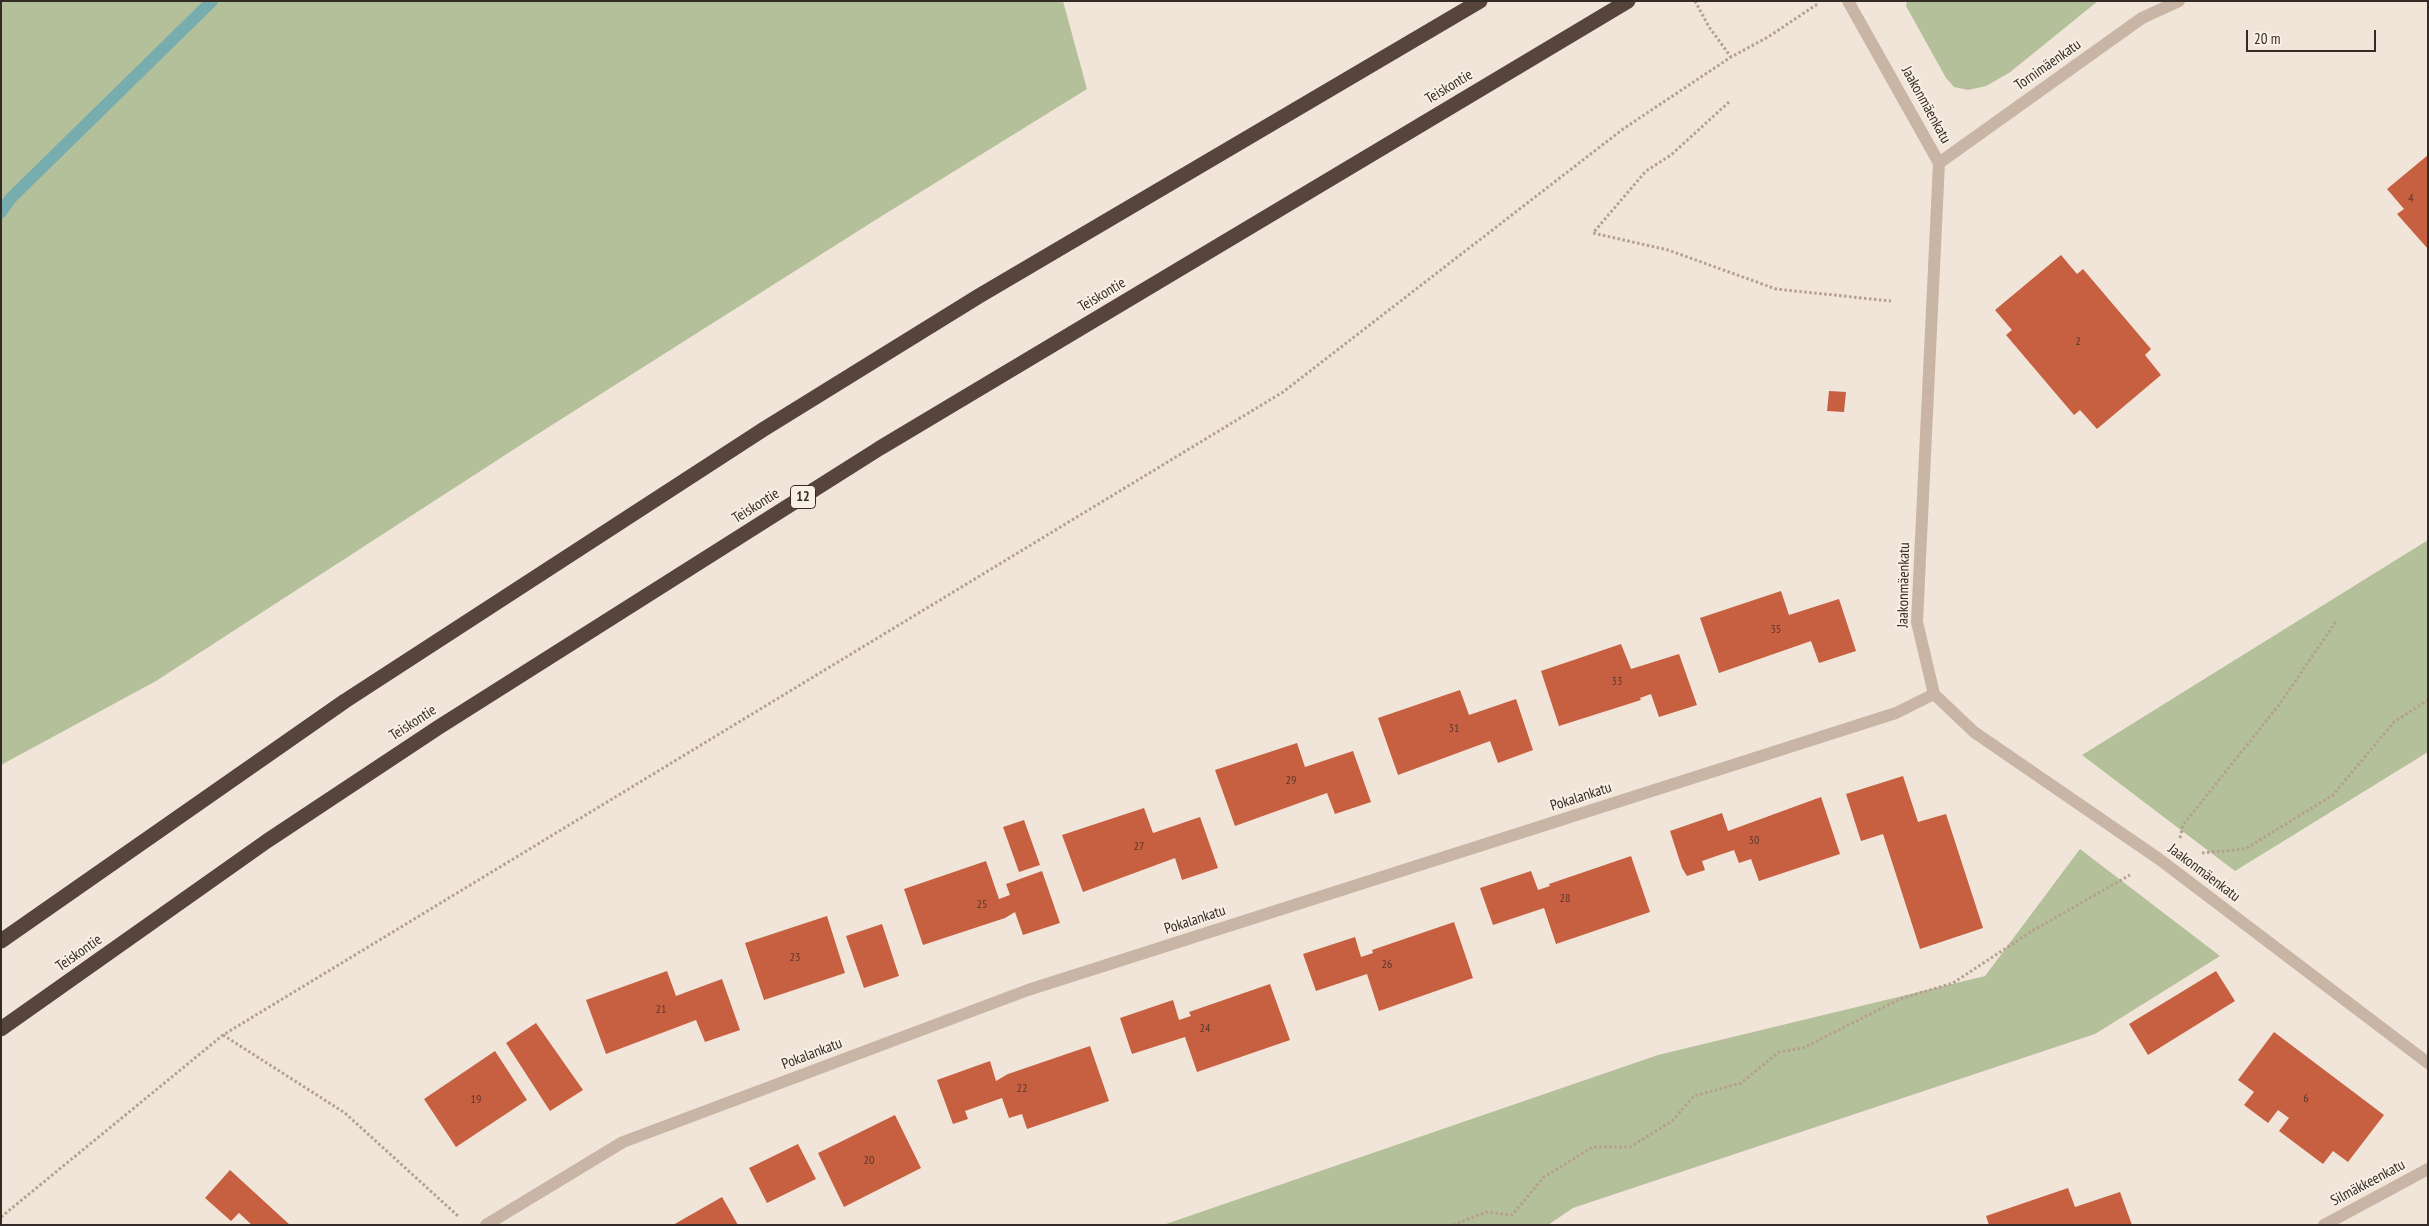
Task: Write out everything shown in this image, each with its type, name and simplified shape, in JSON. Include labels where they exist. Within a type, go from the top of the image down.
[{"type":"highway","points":[[1,941],[344,701],[764,429],[979,296],[1480,1]]},
{"type":"highway","name":"Teiskontie","points":[[1,1028],[267,841],[439,726],[888,443],[1628,1]]},
{"type":"street","name":"Jaakonmäenkatu","points":[[1848,1],[1940,163],[1917,622],[1934,694],[1974,732],[2159,859],[2428,1063]]},
{"type":"street","name":"Tornimäenkatu","points":[[1940,163],[2142,18],[2179,1]]},
{"type":"street","name":"Pokalankatu","points":[[486,1225],[623,1142],[1028,990],[1896,713],[1934,694]]},
{"type":"street","name":"Silmäkkeenkatu","points":[[2324,1225],[2428,1169]]},
{"type":"path","points":[[1695,1],[1709,27],[1730,57]]},
{"type":"path","points":[[1,1217],[222,1035],[493,870],[789,694],[1283,392],[1623,129],[1730,57],[1768,37],[1822,1]]},
{"type":"path","points":[[1729,102],[1671,155],[1646,171],[1593,233],[1668,250],[1776,289],[1891,301]]},
{"type":"path","points":[[1453,1225],[1486,1212],[1512,1215],[1544,1178],[1593,1146],[1630,1147],[1672,1121],[1694,1096],[1741,1083],[1779,1052],[1803,1048],[1900,999],[1952,984],[2032,931],[2159,859],[2179,844],[2183,825],[2279,705],[2337,620]]},
{"type":"path","points":[[2198,854],[2245,849],[2333,795],[2394,722],[2428,700]]},
{"type":"path","points":[[222,1035],[345,1112],[460,1218]]},
{"type":"green space","points":[[1,1],[1063,1],[1087,89],[877,219],[533,437],[156,681],[1,765]]},
{"type":"green space","points":[[1907,1],[2098,1],[2009,73],[1986,86],[1968,90],[1954,87],[1946,78],[1906,6]]},
{"type":"green space","points":[[2428,540],[2428,752],[2235,871],[2082,755]]},
{"type":"green space","points":[[2080,849],[2220,956],[2095,1034],[1573,1208],[1548,1225],[1163,1225],[1658,1055],[1985,976]]},
{"type":"building","points":[[2428,155],[2428,249],[2397,214],[2404,209],[2387,189]]},
{"type":"building","points":[[2061,255],[2077,274],[2083,269],[2151,349],[2145,355],[2161,375],[2097,429],[2080,410],[2074,415],[2006,335],[2012,330],[1995,310]]},
{"type":"building","points":[[1829,391],[1846,392],[1844,412],[1827,411]]},
{"type":"building","points":[[1781,591],[1789,615],[1839,599],[1856,651],[1819,663],[1811,641],[1719,673],[1700,618]]},
{"type":"building","points":[[1621,644],[1631,669],[1679,654],[1697,705],[1659,717],[1651,694],[1640,698],[1641,700],[1559,726],[1541,671]]},
{"type":"building","points":[[1460,690],[1469,715],[1516,699],[1533,750],[1498,763],[1490,741],[1398,775],[1378,718]]},
{"type":"building","points":[[1297,743],[1305,767],[1353,751],[1371,802],[1335,814],[1327,793],[1235,826],[1215,770]]},
{"type":"building","points":[[1903,776],[1918,822],[1946,814],[1983,928],[1920,949],[1883,834],[1861,841],[1846,794]]},
{"type":"building","points":[[1821,797],[1840,854],[1759,881],[1751,859],[1739,863],[1734,850],[1702,861],[1705,870],[1687,876],[1682,868],[1670,831],[1722,813],[1728,831]]},
{"type":"building","points":[[1144,808],[1153,833],[1200,817],[1218,868],[1182,880],[1175,858],[1083,892],[1062,835]]},
{"type":"building","points":[[1024,820],[1040,865],[1019,872],[1003,827]]},
{"type":"building","points":[[1631,856],[1650,912],[1556,944],[1544,908],[1493,925],[1480,888],[1531,871],[1538,890],[1550,886],[1549,884]]},
{"type":"building","points":[[986,861],[999,899],[1010,895],[1006,884],[1042,871],[1060,923],[1023,935],[1015,912],[1005,918],[923,945],[904,889]]},
{"type":"building","points":[[827,916],[845,973],[764,1000],[745,943]]},
{"type":"building","points":[[1454,922],[1473,978],[1379,1011],[1367,974],[1316,991],[1303,954],[1355,937],[1361,957],[1373,953],[1372,950]]},
{"type":"building","points":[[882,924],[899,976],[864,988],[846,936]]},
{"type":"building","points":[[667,971],[676,996],[722,979],[740,1030],[705,1042],[696,1020],[606,1054],[586,1000]]},
{"type":"building","points":[[2216,971],[2235,1001],[2148,1055],[2129,1024]]},
{"type":"building","points":[[1270,984],[1290,1040],[1197,1072],[1185,1037],[1132,1054],[1120,1018],[1173,1000],[1179,1020],[1191,1016],[1189,1012]]},
{"type":"building","points":[[536,1023],[583,1090],[550,1111],[506,1043]]},
{"type":"building","points":[[2274,1032],[2384,1115],[2348,1162],[2333,1151],[2323,1164],[2279,1131],[2289,1118],[2278,1110],[2268,1123],[2244,1105],[2254,1092],[2238,1080]]},
{"type":"building","points":[[1090,1046],[1109,1101],[1027,1129],[1022,1114],[1009,1118],[1002,1098],[965,1111],[968,1119],[953,1124],[937,1080],[990,1061],[996,1081],[1008,1074]]},
{"type":"building","points":[[495,1051],[527,1100],[456,1147],[424,1099]]},
{"type":"building","points":[[895,1115],[921,1168],[844,1207],[818,1153]]},
{"type":"building","points":[[798,1144],[816,1179],[767,1203],[749,1168]]},
{"type":"building","points":[[230,1170],[290,1225],[252,1225],[239,1213],[231,1221],[205,1198]]},
{"type":"building","points":[[2068,1188],[2075,1207],[2120,1192],[2132,1225],[1989,1225],[1986,1216]]},
{"type":"building","points":[[722,1197],[738,1225],[673,1225]]},
{"type":"waterway","points":[[1,212],[10,199],[212,1]]}]
